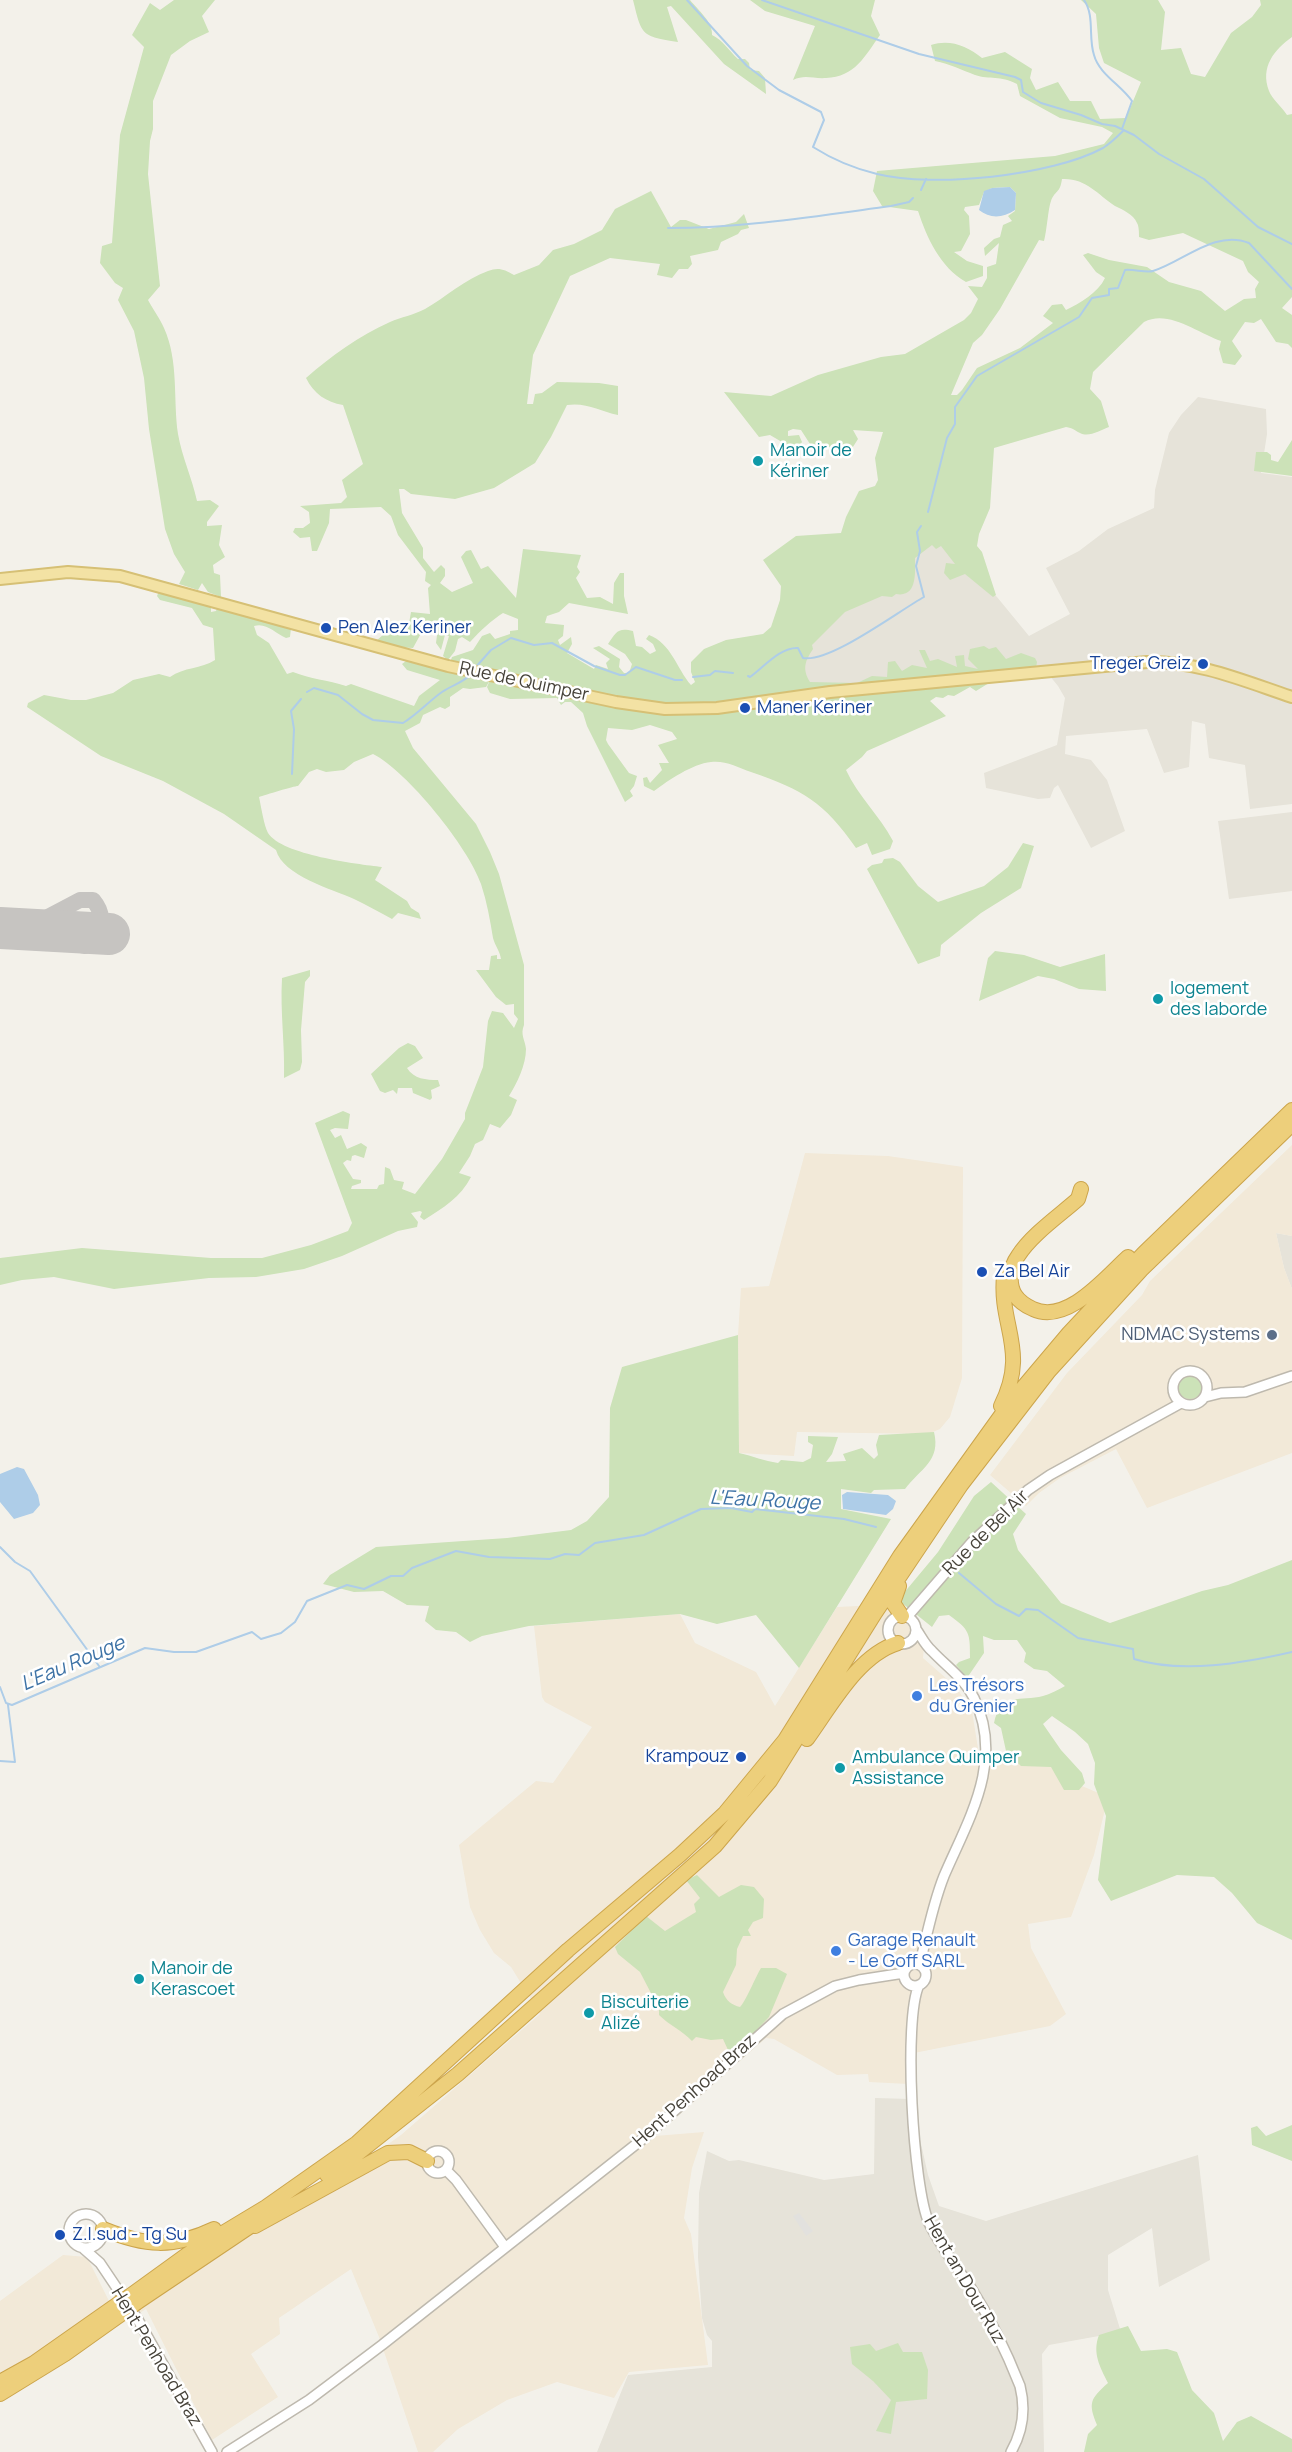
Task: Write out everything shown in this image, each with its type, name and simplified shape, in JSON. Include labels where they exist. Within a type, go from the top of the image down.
[{"type":"highway","points":[[0,2394],[66,2354],[188,2254],[266,2206],[357,2143],[576,1944],[680,1855],[739,1798],[785,1740],[900,1556],[989,1429],[1069,1333],[1167,1230],[1292,1110]]},
{"type":"highway","points":[[0,2382],[240,2234],[347,2162],[458,2074],[715,1846],[770,1781],[875,1613],[991,1443],[1076,1340],[1169,1241],[1292,1124]]},
{"type":"highway","points":[[989,1429],[1008,1391],[1013,1368],[1013,1343],[1004,1303],[1005,1268],[1012,1252],[1025,1236],[1067,1196],[1081,1189],[1078,1199],[1022,1249],[1011,1269],[1012,1287],[1017,1299],[1034,1310],[1052,1313],[1067,1308],[1080,1299],[1151,1236],[1167,1230]]},
{"type":"highway","points":[[910,1621],[894,1606],[893,1598],[914,1557]]},
{"type":"highway","points":[[770,1781],[782,1773],[858,1670],[875,1653],[903,1643]]},
{"type":"highway","points":[[103,2229],[148,2243],[190,2239],[216,2228],[357,2143]]},
{"type":"highway","points":[[240,2234],[388,2153],[409,2152],[427,2161]]},
{"type":"main road","name":"Rue de Quimper","points":[[0,579],[68,572],[100,573],[133,578],[456,668],[615,702],[665,709],[717,708],[830,692],[1147,662],[1178,663],[1207,669],[1292,697]]},
{"type":"street","points":[[1221,1392],[1207,1385],[1198,1373],[1188,1370],[1175,1379],[1173,1389],[1181,1403],[1196,1404],[1205,1397],[1221,1392],[1245,1392],[1292,1376]]},
{"type":"street","points":[[1205,1397],[1207,1385]]},
{"type":"street","name":"Rue de Bel Air","points":[[1157,1414],[1173,1389]]},
{"type":"street","name":"Rue de Bel Air","points":[[910,1621],[917,1606],[972,1542],[1028,1490],[1050,1475],[1127,1434],[1157,1414],[1181,1403]]},
{"type":"street","points":[[918,1965],[940,1886],[980,1795],[985,1756],[981,1719],[973,1696],[958,1676],[931,1651],[910,1621],[894,1619],[889,1626],[891,1638],[931,1651]]},
{"type":"street","points":[[903,1643],[914,1637],[910,1621]]},
{"type":"street","points":[[918,1965],[926,1976],[915,1985],[905,1980],[904,1973],[907,1967],[918,1965]]},
{"type":"street","name":"Hent Penhoad Braz","points":[[226,2452],[335,2381],[644,2138],[783,2014],[835,1986],[904,1973]]},
{"type":"street","name":"Hent an Dour Ruz","points":[[915,1985],[910,2044],[922,2202],[934,2232],[982,2308],[1020,2386],[1023,2404],[1022,2423],[1018,2439],[1011,2452]]},
{"type":"street","points":[[439,2152],[445,2154],[447,2166],[441,2173],[432,2172],[427,2161],[430,2155],[439,2152]]},
{"type":"street","points":[[447,2166],[453,2167],[456,2180],[505,2247]]},
{"type":"street","points":[[89,2214],[99,2220],[103,2229],[98,2243],[100,2263],[84,2249],[75,2245],[69,2237],[68,2231],[77,2216],[89,2214]]},
{"type":"street","points":[[84,2249],[98,2243]]},
{"type":"street","name":"Hent Penhoad Braz","points":[[100,2263],[137,2318],[212,2452]]},
{"type":"shaded area","points":[[1198,397],[1266,409],[1267,434],[1261,473],[1292,477],[1292,804],[1250,809],[1245,765],[1209,758],[1205,724],[1192,721],[1189,767],[1164,773],[1147,729],[1066,736],[1065,754],[1091,760],[1107,780],[1125,831],[1091,848],[1058,785],[1054,788],[1050,798],[1038,799],[986,788],[984,773],[1057,745],[1065,698],[1049,675],[848,697],[736,681],[925,509],[962,565],[997,597],[1029,636],[1070,614],[1046,568],[1079,551],[1108,529],[1154,508],[1155,490],[1169,433],[1181,415]]},
{"type":"shaded area","points":[[1292,812],[1292,891],[1229,899],[1218,821]]},
{"type":"shaded area","points":[[1292,1145],[1292,1236],[1276,1233],[1284,1268],[1292,1289],[1292,1453],[1147,1508],[1116,1449],[1060,1478],[1026,1506],[990,1475],[1067,1373],[1142,1295],[1150,1281]]},
{"type":"shaded area","points":[[805,1153],[888,1156],[963,1167],[962,1378],[950,1417],[940,1429],[928,1434],[797,1432],[794,1456],[739,1453],[738,1335],[741,1288],[769,1286]]},
{"type":"shaded area","points":[[1276,1233],[1292,1236],[1292,1289],[1284,1268]]},
{"type":"shaded area","points":[[900,1604],[919,1624],[925,1636],[923,1658],[956,1687],[972,1711],[980,1761],[1048,1760],[1063,1778],[1108,1797],[1094,1855],[1071,1917],[1028,1924],[1031,1948],[1066,2014],[1050,2026],[909,2054],[908,2084],[869,2082],[868,2074],[837,2075],[774,2039],[766,2038],[655,2136],[704,2132],[692,2168],[684,2218],[691,2234],[708,2365],[629,2372],[614,2398],[557,2382],[507,2400],[458,2429],[433,2452],[418,2452],[379,2337],[351,2269],[279,2318],[280,2334],[251,2354],[278,2397],[212,2440],[146,2309],[0,2398],[0,2301],[63,2255],[87,2257],[109,2301],[282,2219],[401,2135],[540,2014],[511,1967],[494,1953],[480,1930],[470,1907],[459,1845],[536,1781],[553,1783],[592,1727],[545,1702],[542,1697],[534,1626],[680,1614],[695,1643],[756,1672],[775,1706],[837,1607]]},
{"type":"shaded area","points":[[875,2098],[911,2099],[928,2175],[939,2206],[986,2221],[1198,2155],[1210,2260],[1159,2287],[1152,2228],[1108,2255],[1108,2290],[1121,2332],[1049,2345],[1042,2354],[1044,2452],[597,2452],[628,2375],[712,2367],[712,2341],[707,2335],[702,2318],[698,2257],[699,2193],[707,2151],[729,2161],[739,2160],[824,2180],[874,2174]]},
{"type":"shaded area","points":[[799,2213],[813,2231],[806,2236],[793,2216]]},
{"type":"green space","points":[[174,0],[215,0],[202,16],[209,32],[190,41],[171,55],[153,101],[153,129],[148,174],[160,286],[148,300],[169,341],[174,367],[178,434],[197,501],[210,500],[219,506],[207,522],[207,526],[222,525],[219,545],[225,557],[213,565],[214,573],[220,575],[221,597],[208,592],[202,583],[198,590],[179,584],[185,572],[174,554],[165,529],[149,429],[144,378],[134,331],[118,300],[123,288],[115,283],[100,263],[102,246],[112,243],[120,135],[144,47],[132,35],[150,3],[160,10]]},
{"type":"green space","points":[[633,0],[690,0],[708,21],[712,35],[738,59],[745,59],[749,63],[750,70],[759,71],[765,78],[766,94],[724,64],[671,6],[667,7],[678,42],[650,36],[641,28]]},
{"type":"green space","points":[[750,0],[875,0],[871,16],[880,35],[864,58],[845,74],[836,77],[805,77],[793,80],[815,26],[765,11]]},
{"type":"green space","points":[[1081,0],[1158,0],[1165,12],[1161,50],[1181,48],[1191,74],[1205,77],[1231,33],[1252,17],[1261,5],[1260,0],[1292,0],[1292,37],[1274,53],[1266,74],[1270,94],[1287,115],[1292,114],[1292,297],[1282,308],[1292,315],[1292,348],[1288,344],[1276,342],[1261,319],[1254,323],[1245,322],[1232,341],[1242,356],[1235,365],[1223,363],[1219,349],[1221,341],[1173,320],[1163,318],[1144,322],[1093,372],[1090,389],[1101,401],[1109,427],[1087,435],[1066,427],[994,448],[990,508],[979,534],[977,546],[982,552],[996,595],[993,597],[965,574],[950,580],[944,573],[946,563],[955,564],[941,546],[936,549],[932,545],[915,558],[914,582],[908,592],[892,597],[882,596],[845,612],[812,645],[813,649],[806,665],[806,673],[810,682],[857,683],[872,676],[887,677],[888,662],[895,661],[902,671],[912,665],[927,668],[919,650],[925,650],[930,661],[938,659],[957,667],[955,656],[964,655],[965,666],[978,669],[968,659],[970,649],[984,646],[989,649],[996,647],[1006,659],[1021,653],[1035,658],[1037,662],[1036,668],[985,673],[991,679],[989,683],[976,691],[970,687],[954,696],[936,697],[930,701],[946,716],[867,751],[846,770],[893,841],[890,849],[872,855],[867,843],[856,848],[822,808],[799,792],[726,763],[711,762],[696,766],[654,791],[644,786],[643,778],[647,777],[650,783],[662,770],[659,763],[669,763],[658,745],[677,739],[672,732],[650,725],[632,730],[608,728],[606,740],[608,744],[629,773],[637,776],[630,791],[633,796],[625,802],[587,726],[583,713],[571,702],[561,705],[557,698],[510,699],[490,693],[487,687],[490,680],[486,687],[463,688],[450,697],[450,706],[445,709],[440,707],[423,715],[420,723],[405,731],[413,748],[476,824],[499,874],[524,965],[522,1032],[526,1049],[523,1067],[509,1096],[517,1100],[511,1115],[500,1128],[490,1124],[483,1140],[475,1144],[459,1173],[471,1177],[467,1184],[457,1196],[424,1220],[420,1217],[422,1212],[411,1213],[418,1222],[417,1227],[398,1231],[342,1256],[304,1269],[256,1277],[209,1278],[114,1289],[54,1277],[0,1285],[0,1258],[82,1248],[211,1258],[262,1258],[311,1245],[348,1231],[352,1223],[315,1123],[343,1111],[350,1114],[348,1129],[330,1130],[335,1138],[341,1135],[347,1149],[361,1143],[367,1147],[364,1158],[355,1155],[352,1156],[351,1161],[347,1160],[343,1163],[353,1179],[361,1180],[361,1183],[352,1186],[351,1189],[377,1189],[379,1185],[384,1184],[385,1167],[390,1169],[394,1180],[404,1182],[402,1189],[415,1194],[442,1159],[465,1119],[465,1113],[483,1067],[488,1021],[492,1011],[503,1013],[514,1028],[518,1019],[514,1014],[514,1004],[506,1005],[496,997],[476,970],[489,970],[491,956],[497,955],[497,959],[501,959],[493,938],[481,884],[474,869],[451,832],[419,793],[403,776],[373,754],[354,762],[344,770],[326,772],[317,769],[309,772],[298,786],[259,797],[265,826],[276,841],[304,853],[382,867],[375,880],[407,901],[411,908],[419,913],[421,919],[398,913],[392,919],[354,899],[309,881],[288,867],[280,859],[276,850],[224,814],[163,781],[101,756],[27,707],[28,703],[44,695],[86,700],[113,693],[133,680],[159,674],[170,677],[215,660],[213,628],[203,625],[192,608],[160,600],[157,596],[159,591],[211,604],[211,612],[216,611],[218,606],[291,628],[290,637],[286,638],[263,625],[254,626],[257,635],[269,643],[287,674],[293,672],[346,686],[351,684],[414,706],[419,696],[440,680],[407,670],[402,664],[406,661],[443,667],[458,664],[451,660],[452,657],[473,650],[482,636],[490,633],[495,639],[510,634],[510,631],[518,630],[518,619],[503,613],[470,642],[462,637],[458,639],[455,651],[448,660],[443,656],[449,636],[445,635],[441,650],[436,643],[437,635],[432,630],[424,628],[413,648],[395,647],[376,641],[391,628],[408,629],[411,612],[430,614],[428,588],[431,585],[425,581],[426,572],[398,535],[391,516],[381,507],[330,509],[329,523],[317,551],[312,551],[310,537],[300,538],[293,532],[295,528],[303,528],[310,523],[309,512],[300,506],[341,503],[347,497],[342,480],[363,464],[343,405],[321,396],[306,378],[356,340],[390,322],[425,309],[480,274],[498,269],[514,275],[539,265],[553,250],[574,244],[602,230],[615,209],[651,191],[671,227],[680,220],[686,220],[709,229],[736,222],[744,214],[749,228],[721,242],[718,250],[690,256],[692,264],[688,269],[679,269],[672,278],[657,275],[660,264],[610,258],[570,276],[533,355],[527,404],[533,404],[535,394],[542,393],[557,382],[599,383],[618,386],[618,415],[587,406],[567,405],[535,463],[494,488],[455,499],[411,494],[404,489],[399,489],[402,513],[423,548],[423,558],[434,572],[441,565],[445,569],[445,576],[440,583],[452,592],[473,583],[461,557],[466,551],[471,550],[481,569],[488,566],[516,598],[523,549],[581,555],[577,567],[580,572],[576,578],[587,598],[600,597],[613,604],[614,583],[620,573],[624,573],[624,596],[628,614],[569,603],[559,612],[547,616],[545,623],[564,625],[563,636],[558,640],[560,645],[571,637],[572,644],[567,653],[594,669],[596,665],[608,669],[606,663],[610,659],[593,648],[599,646],[620,659],[619,667],[624,673],[629,673],[632,664],[625,654],[608,644],[618,631],[633,631],[636,646],[642,647],[650,654],[656,651],[653,644],[646,639],[649,635],[663,644],[691,685],[695,682],[691,672],[691,662],[704,649],[726,640],[763,634],[771,627],[780,600],[781,586],[763,560],[796,536],[841,533],[859,491],[875,486],[878,480],[875,458],[883,432],[853,430],[858,439],[851,450],[810,444],[801,430],[793,429],[788,431],[788,436],[799,435],[802,442],[798,448],[792,448],[770,435],[759,437],[724,392],[771,396],[818,375],[881,357],[905,354],[964,320],[971,313],[978,299],[968,286],[982,287],[987,278],[987,267],[996,264],[999,243],[985,256],[984,248],[1000,237],[1003,225],[1012,221],[1008,216],[1015,211],[1016,193],[1010,187],[992,188],[984,192],[979,205],[965,207],[964,210],[969,216],[970,234],[961,251],[954,252],[967,261],[983,266],[983,276],[966,282],[942,260],[918,211],[882,206],[873,191],[877,171],[1055,156],[1104,144],[1113,133],[1102,127],[1060,118],[1020,96],[1017,84],[1011,81],[975,75],[935,61],[931,45],[952,43],[982,58],[1005,52],[1032,69],[1030,78],[1036,90],[1058,82],[1070,101],[1091,101],[1100,119],[1126,118],[1141,82],[1104,63],[1099,48],[1096,14]],"holes":[[[1062,179],[1085,184],[1130,215],[1138,224],[1139,237],[1149,240],[1183,233],[1243,261],[1248,272],[1259,282],[1255,289],[1256,298],[1244,299],[1225,311],[1201,291],[1169,282],[1147,267],[1109,260],[1088,253],[1083,255],[1096,272],[1105,278],[1098,288],[1083,301],[1066,310],[1062,304],[1052,305],[1043,316],[1053,323],[1020,348],[977,368],[962,390],[957,395],[951,395],[973,343],[982,335],[1000,309],[1039,240],[1044,241],[1050,205]]]},
{"type":"green space","points":[[1292,440],[1292,476],[1254,471],[1256,452],[1267,452],[1271,455],[1271,460],[1278,462]]},
{"type":"green space","points":[[1023,843],[1034,846],[1021,888],[981,913],[941,945],[940,956],[918,964],[867,869],[872,865],[882,863],[884,859],[893,858],[900,862],[918,886],[938,902],[984,886],[1008,867]]},
{"type":"green space","points":[[995,951],[1024,955],[1060,967],[1105,954],[1106,991],[1079,989],[1054,979],[1038,976],[979,1001],[988,958]]},
{"type":"green space","points":[[310,970],[310,976],[305,982],[301,1030],[302,1062],[300,1070],[284,1078],[282,978]]},
{"type":"green space","points":[[408,1043],[415,1046],[423,1058],[407,1068],[410,1072],[421,1078],[438,1080],[440,1086],[431,1090],[430,1100],[413,1093],[412,1088],[398,1088],[397,1094],[393,1090],[385,1093],[380,1091],[371,1074],[399,1048]]},
{"type":"green space","points":[[738,1335],[739,1453],[778,1463],[781,1460],[803,1462],[811,1458],[813,1445],[808,1442],[808,1436],[838,1437],[832,1454],[826,1462],[846,1461],[843,1454],[862,1448],[874,1459],[878,1455],[876,1445],[879,1435],[934,1432],[935,1450],[932,1457],[905,1489],[874,1490],[871,1493],[841,1489],[841,1509],[891,1519],[799,1668],[756,1615],[717,1624],[680,1614],[529,1626],[482,1636],[470,1642],[456,1632],[436,1630],[425,1621],[429,1606],[407,1605],[383,1591],[354,1592],[323,1584],[330,1575],[376,1547],[507,1538],[571,1530],[587,1521],[609,1497],[610,1408],[622,1367]]},
{"type":"green space","points":[[1190,1375],[1199,1378],[1202,1387],[1199,1396],[1190,1399],[1181,1396],[1178,1387],[1181,1378]]},
{"type":"green space","points":[[991,1482],[1026,1514],[1013,1534],[1018,1550],[1061,1603],[1110,1623],[1202,1591],[1228,1585],[1292,1560],[1292,1940],[1257,1923],[1232,1893],[1214,1877],[1177,1875],[1111,1901],[1098,1880],[1106,1816],[1094,1784],[1095,1763],[1088,1744],[1052,1716],[1043,1724],[1061,1750],[1082,1773],[1085,1783],[1079,1790],[1064,1790],[1051,1767],[1021,1766],[1006,1751],[1001,1728],[994,1723],[997,1713],[1007,1702],[1043,1696],[1065,1686],[1047,1671],[1034,1669],[1024,1662],[1026,1653],[1017,1640],[994,1640],[983,1636],[984,1653],[967,1678],[956,1665],[970,1658],[969,1637],[965,1629],[949,1615],[939,1616],[932,1627],[902,1603],[903,1594],[938,1552],[974,1496]]},
{"type":"green space","points":[[697,1875],[719,1897],[741,1885],[754,1887],[764,1899],[763,1918],[753,1922],[748,1930],[751,1936],[743,1936],[737,1949],[736,1965],[723,1992],[728,2000],[740,2007],[761,1968],[776,1968],[787,1974],[769,2017],[736,2052],[728,2050],[723,2039],[711,2040],[696,2037],[692,2041],[663,2019],[659,2015],[659,1999],[653,1997],[640,1972],[618,1954],[615,1947],[646,1916],[665,1931],[696,1912],[694,1904],[700,1898],[686,1880]]},
{"type":"green space","points":[[1292,2125],[1292,2161],[1252,2145],[1251,2128],[1257,2126],[1266,2136]]},
{"type":"green space","points":[[1128,2326],[1141,2351],[1167,2349],[1177,2352],[1192,2390],[1214,2413],[1223,2441],[1237,2422],[1251,2416],[1292,2439],[1292,2452],[1084,2452],[1088,2434],[1097,2425],[1092,2411],[1092,2402],[1097,2393],[1108,2383],[1097,2354],[1099,2335]]},
{"type":"green space","points":[[898,2343],[903,2352],[922,2352],[928,2370],[927,2399],[896,2402],[891,2434],[876,2431],[891,2400],[852,2364],[850,2347],[870,2344],[876,2351]]},
{"type":"water","points":[[1010,187],[1016,193],[1015,210],[1006,215],[997,216],[988,215],[979,210],[984,191]]},
{"type":"water","points":[[17,1467],[24,1469],[38,1495],[40,1505],[33,1513],[14,1519],[0,1502],[0,1474]]},
{"type":"water","points":[[847,1492],[888,1495],[896,1501],[893,1509],[886,1515],[843,1509],[842,1495]]},
{"type":"waterway","points":[[687,0],[747,66],[779,90],[821,112],[824,120],[813,147],[869,172],[929,180],[992,177],[1024,172],[1081,158],[1103,148],[1124,130]]},
{"type":"waterway","points":[[762,0],[919,54],[1015,77],[1021,80],[1023,92],[1041,103],[1102,124],[1115,126],[1134,135],[1159,154],[1204,179],[1258,227],[1292,244]]},
{"type":"waterway","points":[[1084,0],[1089,13],[1092,48],[1097,62],[1105,74],[1132,101],[1122,129]]},
{"type":"waterway","points":[[921,190],[926,179]]},
{"type":"waterway","points":[[668,228],[752,224],[891,206],[909,202],[913,198]]},
{"type":"waterway","points":[[928,512],[947,438],[955,424],[955,407],[977,376],[1079,317],[1092,298],[1109,295],[1109,289],[1118,288],[1125,270],[1153,271],[1212,243],[1236,240],[1249,243],[1292,289]]},
{"type":"waterway","points":[[748,676],[750,677],[772,658],[791,649],[798,648],[803,658],[830,653],[864,635],[924,597],[916,566],[920,551],[917,532],[921,526]]},
{"type":"waterway","points":[[475,668],[491,650],[511,638],[534,645],[552,643],[594,666],[620,675],[625,675],[636,667],[675,680],[682,680]]},
{"type":"waterway","points":[[693,677],[710,675],[715,671],[733,673]]},
{"type":"waterway","points":[[307,692],[314,688],[338,695],[373,720],[403,723],[442,692],[471,674]]},
{"type":"waterway","points":[[292,774],[294,729],[291,711],[301,699]]},
{"type":"waterway","name":"L'Eau Rouge","points":[[0,1687],[6,1703],[12,1705],[145,1648],[196,1652],[252,1632],[261,1639],[281,1633],[295,1622],[307,1601],[347,1585],[364,1589],[391,1576],[403,1576],[412,1568],[456,1551],[489,1557],[550,1559],[565,1554],[579,1555],[595,1543],[644,1535],[701,1509],[731,1508],[752,1512],[755,1509],[844,1519],[876,1527]]},
{"type":"waterway","points":[[0,1547],[15,1562],[30,1571],[99,1666]]},
{"type":"waterway","name":"L'Eau Rouge","points":[[959,1573],[996,1604],[1019,1616],[1026,1609],[1038,1610],[1078,1638],[1133,1649],[1134,1659],[1172,1666],[1192,1666],[1234,1663],[1292,1652]]},
{"type":"waterway","points":[[0,1761],[15,1762],[8,1705]]},
{"type":"taxiway","points":[[25,929],[80,900],[93,900],[99,909],[101,923],[97,939],[85,946],[66,942],[52,931]]},
{"type":"runway","points":[[0,928],[109,934]]},
{"type":"place","name":"Manoir de Kériner","points":[[758,461]]},
{"type":"place","name":"Pen Alez Keriner","points":[[326,628]]},
{"type":"place","name":"Treger Greiz","points":[[1203,664]]},
{"type":"place","name":"Maner Keriner","points":[[745,708]]},
{"type":"place","name":"logement des laborde","points":[[1158,999]]},
{"type":"place","name":"Za Bel Air","points":[[982,1272]]},
{"type":"place","name":"NDMAC Systems","points":[[1272,1335]]},
{"type":"place","name":"Les Trésors du Grenier","points":[[917,1696]]},
{"type":"place","name":"Krampouz","points":[[741,1757]]},
{"type":"place","name":"Ambulance Quimper Assistance","points":[[840,1768]]},
{"type":"place","name":"Garage Renault - Le Goff SARL","points":[[836,1951]]},
{"type":"place","name":"Manoir de Kerascoet","points":[[139,1979]]},
{"type":"place","name":"Biscuiterie Alizé","points":[[589,2013]]},
{"type":"place","name":"Z.I.sud - Tg Su","points":[[60,2235]]}]
